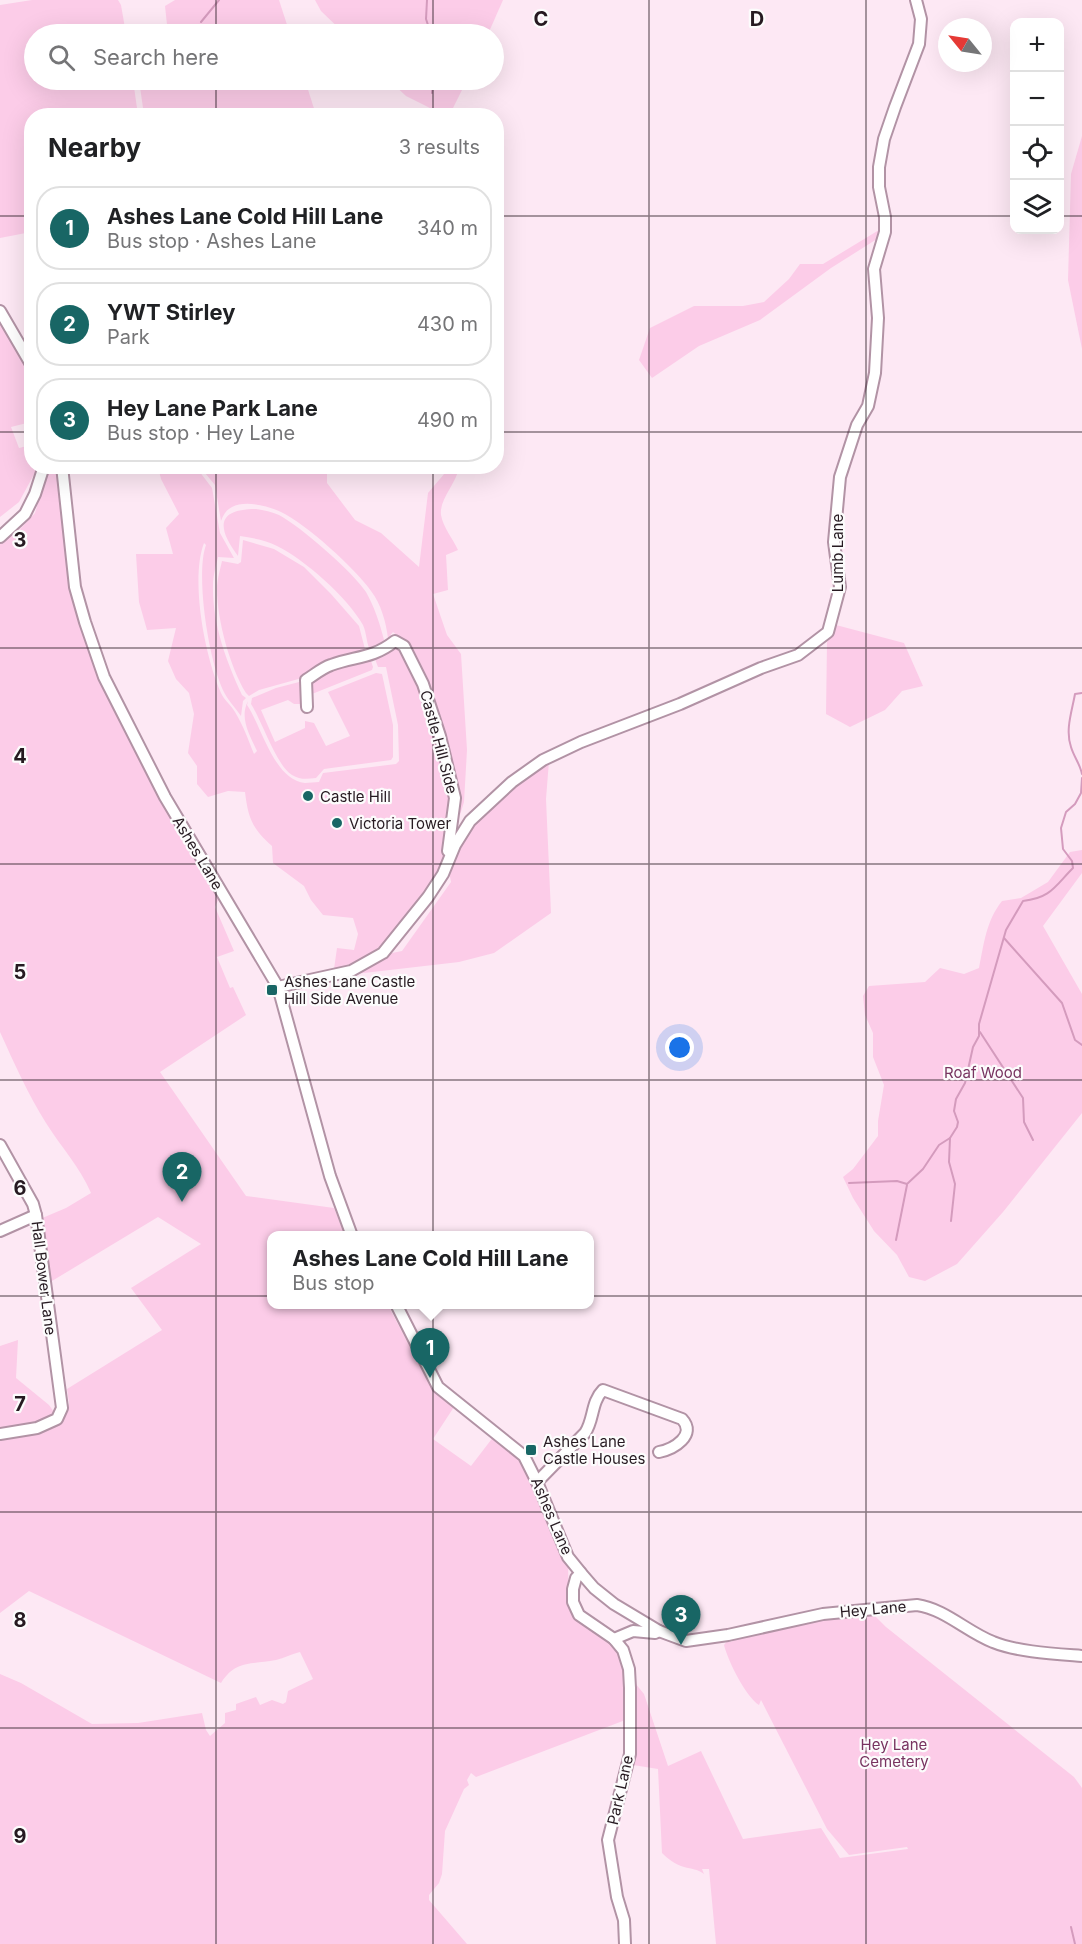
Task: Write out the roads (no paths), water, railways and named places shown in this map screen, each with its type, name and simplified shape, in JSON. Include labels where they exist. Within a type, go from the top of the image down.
[{"type":"street","name":"Lumb Lane","points":[[449,860],[455,845],[470,821],[512,782],[543,760],[581,742],[798,655],[828,632],[840,587],[834,542],[840,477],[857,425],[868,406],[875,373],[878,318],[874,269],[885,232],[885,217],[879,187],[879,167],[884,139],[919,44],[921,20],[916,0]]},
{"type":"street","points":[[0,311],[24,352]]},
{"type":"street","points":[[0,537],[26,514],[41,474]]},
{"type":"street","name":"Ashes Lane","points":[[63,474],[75,587],[104,677],[165,796],[278,987],[330,1176],[350,1231]]},
{"type":"street","name":"Castle Hill Side","points":[[278,987],[351,970],[383,953],[428,897],[449,860],[455,798],[427,694],[404,646],[395,641],[371,656],[331,665],[318,672],[306,680],[307,707]]},
{"type":"street","name":"Hall Bower Lane","points":[[0,1145],[33,1204],[36,1215],[62,1408],[57,1419],[37,1428],[0,1434]]},
{"type":"street","points":[[0,1231],[36,1215]]},
{"type":"street","name":"Ashes Lane","points":[[398,1309],[438,1387],[524,1456],[568,1557],[594,1588],[614,1604],[659,1631]]},
{"type":"street","points":[[537,1482],[585,1433],[591,1424],[595,1402],[603,1390],[682,1419],[686,1423],[688,1428],[685,1437],[669,1450],[659,1452]]},
{"type":"street","name":"Park Lane","points":[[581,1573],[576,1578],[573,1589],[573,1602],[579,1615],[614,1639],[623,1650],[628,1669],[630,1754],[608,1840],[617,1897],[624,1920],[625,1944]]},
{"type":"street","name":"Hey Lane","points":[[659,1631],[686,1641],[728,1635],[823,1614],[917,1605],[931,1608],[994,1643],[1047,1654],[1082,1656]]},
{"type":"street","points":[[614,1639],[633,1631],[655,1633],[659,1631]]},
{"type":"waterway","points":[[201,22],[219,0]]},
{"type":"waterway","points":[[427,0],[428,24]]},
{"type":"waterway","points":[[1082,693],[1075,694],[1069,734],[1069,741],[1082,774]]},
{"type":"waterway","points":[[849,1183],[897,1181],[907,1184],[923,1169],[939,1145],[950,1138],[957,1127],[958,1122],[954,1111],[956,1099],[965,1083],[973,1047],[979,1036],[979,1024],[1006,930],[1023,901],[1046,894],[1057,886],[1073,868],[1072,861],[1063,849],[1061,828],[1066,812],[1075,804],[1081,793],[1082,778]]},
{"type":"waterway","points":[[1004,938],[1062,1003],[1075,1040],[1082,1045]]},
{"type":"waterway","points":[[980,1032],[1023,1098],[1024,1122],[1033,1140]]},
{"type":"waterway","points":[[950,1138],[949,1162],[955,1184],[951,1221]]},
{"type":"waterway","points":[[896,1240],[907,1185]]},
{"type":"waterway","points":[[1071,1927],[1075,1944]]},
{"type":"place","name":"Castle Hill","points":[[308,796]]},
{"type":"place","name":"Victoria Tower","points":[[337,823]]},
{"type":"place","name":"Ashes Lane Castle Hill Side Avenue","points":[[272,990]]},
{"type":"place","name":"YWT Stirley","points":[[182,1202]]},
{"type":"place","name":"Ashes Lane Cold Hill Lane","points":[[430,1378]]},
{"type":"place","name":"Ashes Lane Castle Houses","points":[[531,1450]]},
{"type":"place","name":"Hey Lane Park Lane","points":[[681,1645]]},
{"type":"park label","name":"Roaf Wood","points":[[983,1072]]},
{"type":"park label","name":"Hey Lane Cemetery","points":[[894,1752]]}]
